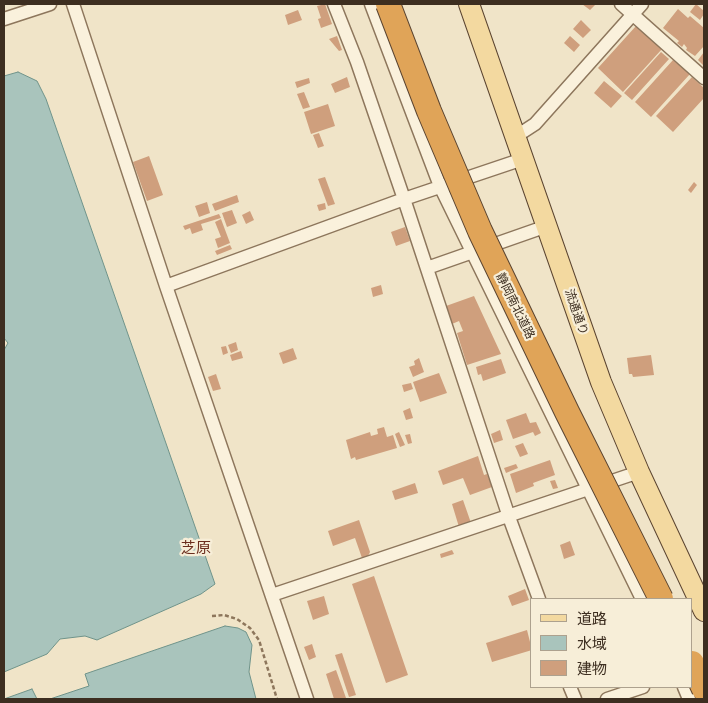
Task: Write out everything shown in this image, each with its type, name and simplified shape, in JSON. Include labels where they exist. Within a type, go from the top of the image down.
[{"type":"highway","name":"静岡南北道路","points":[[381,4],[422,114],[478,243],[556,406],[652,598]]},
{"type":"highway","name":"静岡南北道路","points":[[388,4],[429,111],[480,231],[567,412],[660,598]]},
{"type":"highway","points":[[693,665],[704,689]]},
{"type":"main road","name":"流通通り","points":[[470,4],[601,382],[638,472],[704,611]]},
{"type":"street","points":[[4,19],[50,4]]},
{"type":"street","points":[[73,4],[166,286],[307,699]]},
{"type":"street","points":[[334,4],[404,199],[509,516],[539,598]]},
{"type":"street","points":[[372,4],[440,186],[642,598]]},
{"type":"street","points":[[621,4],[704,78]]},
{"type":"street","points":[[515,137],[535,124],[642,4]]},
{"type":"street","points":[[166,286],[440,186],[523,159]]},
{"type":"street","points":[[426,268],[547,226]]},
{"type":"street","points":[[272,595],[638,472]]},
{"type":"street","points":[[608,699],[640,688]]},
{"type":"path","points":[[212,616],[224,615],[237,619],[250,628],[259,640],[278,699]]},
{"type":"water","points":[[18,72],[37,81],[46,99],[215,584],[201,594],[97,640],[85,636],[60,639],[47,654],[4,672],[4,350],[8,343],[4,338],[4,76]]},
{"type":"water","points":[[225,626],[238,628],[246,632],[252,645],[249,672],[256,699],[50,699],[89,686],[85,674]]},
{"type":"water","points":[[32,689],[37,699],[4,699]]},
{"type":"building","points":[[325,4],[332,24],[321,28],[318,19],[321,18],[317,6]]},
{"type":"building","points":[[582,4],[596,4],[590,10]]},
{"type":"building","points":[[696,4],[704,11],[700,20],[690,12]]},
{"type":"building","points":[[678,9],[704,28],[704,46],[695,56],[686,50],[687,48],[684,44],[682,47],[677,43],[679,41],[663,28]]},
{"type":"building","points":[[298,10],[302,20],[288,25],[285,15]]},
{"type":"building","points":[[581,20],[591,30],[583,38],[573,29]]},
{"type":"building","points":[[636,26],[662,49],[623,92],[598,68]]},
{"type":"building","points":[[337,36],[342,50],[339,51],[329,39]]},
{"type":"building","points":[[570,36],[580,45],[574,52],[564,43]]},
{"type":"building","points":[[661,52],[669,59],[632,100],[624,93]]},
{"type":"building","points":[[704,52],[704,66],[698,60]]},
{"type":"building","points":[[673,60],[690,74],[651,117],[635,102]]},
{"type":"building","points":[[347,77],[350,87],[335,93],[331,84]]},
{"type":"building","points":[[692,77],[704,88],[704,98],[673,132],[656,116]]},
{"type":"building","points":[[309,78],[310,83],[297,88],[295,82]]},
{"type":"building","points":[[604,81],[622,96],[611,108],[594,93]]},
{"type":"building","points":[[304,92],[310,107],[303,109],[297,94]]},
{"type":"building","points":[[328,104],[335,126],[311,134],[304,112]]},
{"type":"building","points":[[319,133],[324,146],[318,148],[313,135]]},
{"type":"building","points":[[149,156],[163,195],[147,201],[133,162]]},
{"type":"building","points":[[325,177],[335,204],[328,206],[318,179]]},
{"type":"building","points":[[694,182],[697,185],[691,193],[688,190]]},
{"type":"building","points":[[237,195],[239,202],[215,211],[212,204]]},
{"type":"building","points":[[207,202],[210,213],[199,217],[195,206]]},
{"type":"building","points":[[325,203],[326,209],[319,211],[317,205]]},
{"type":"building","points":[[232,210],[237,223],[227,227],[222,213]]},
{"type":"building","points":[[250,211],[254,220],[246,224],[242,215]]},
{"type":"building","points":[[219,214],[221,218],[201,224],[203,230],[192,234],[190,228],[185,230],[183,226]]},
{"type":"building","points":[[221,219],[230,243],[218,248],[215,239],[221,237],[215,222]]},
{"type":"building","points":[[405,227],[410,241],[396,246],[391,232]]},
{"type":"building","points":[[230,245],[232,249],[217,255],[215,251]]},
{"type":"building","points":[[381,285],[383,294],[373,297],[371,288]]},
{"type":"building","points":[[474,296],[501,354],[467,365],[457,333],[463,331],[459,321],[452,324],[446,306]]},
{"type":"building","points":[[236,342],[238,350],[231,353],[228,345]]},
{"type":"building","points":[[226,346],[228,353],[223,355],[221,347]]},
{"type":"building","points":[[293,348],[297,359],[283,364],[279,353]]},
{"type":"building","points":[[241,351],[243,358],[232,361],[230,355]]},
{"type":"building","points":[[651,355],[654,375],[633,377],[632,374],[629,374],[627,358]]},
{"type":"building","points":[[419,358],[424,372],[413,377],[409,367],[415,365],[414,361]]},
{"type":"building","points":[[501,359],[506,373],[483,381],[481,374],[478,375],[476,367]]},
{"type":"building","points":[[439,373],[447,393],[420,402],[413,382]]},
{"type":"building","points":[[216,374],[221,389],[213,391],[208,377]]},
{"type":"building","points":[[411,383],[413,389],[404,392],[402,385]]},
{"type":"building","points":[[410,408],[413,418],[406,420],[403,411]]},
{"type":"building","points":[[526,413],[530,423],[536,422],[541,433],[535,436],[533,432],[513,439],[506,420]]},
{"type":"building","points":[[384,427],[387,437],[393,435],[397,448],[356,460],[355,457],[351,459],[346,440],[370,432],[371,436],[378,434],[377,429]]},
{"type":"building","points":[[500,430],[503,440],[494,443],[491,434]]},
{"type":"building","points":[[399,432],[405,445],[400,447],[395,434]]},
{"type":"building","points":[[410,434],[412,443],[408,444],[405,435]]},
{"type":"building","points":[[523,443],[528,454],[520,457],[515,446]]},
{"type":"building","points":[[478,456],[484,475],[487,474],[492,487],[470,495],[463,478],[443,485],[438,471]]},
{"type":"building","points":[[550,460],[555,475],[533,483],[534,486],[516,493],[510,474]]},
{"type":"building","points":[[516,464],[518,468],[506,473],[504,468]]},
{"type":"building","points":[[555,480],[558,488],[553,489],[550,481]]},
{"type":"building","points":[[415,483],[418,493],[395,500],[392,491]]},
{"type":"building","points":[[463,500],[471,523],[459,527],[452,504]]},
{"type":"building","points":[[359,520],[370,552],[368,556],[362,558],[355,538],[333,546],[328,531]]},
{"type":"building","points":[[570,541],[575,555],[564,559],[560,545]]},
{"type":"building","points":[[452,550],[454,554],[441,558],[440,554]]},
{"type":"building","points":[[374,576],[408,675],[386,683],[352,584]]},
{"type":"building","points":[[525,589],[529,600],[512,606],[508,596]]},
{"type":"building","points":[[324,596],[329,614],[313,620],[307,601]]},
{"type":"building","points":[[527,630],[530,651],[492,662],[486,643]]},
{"type":"building","points":[[312,644],[316,657],[309,660],[304,647]]},
{"type":"building","points":[[342,653],[356,695],[349,697],[335,655]]},
{"type":"building","points":[[336,670],[346,698],[344,699],[334,699],[326,674]]},
{"type":"district","name":"芝原","points":[[196,549]]}]
